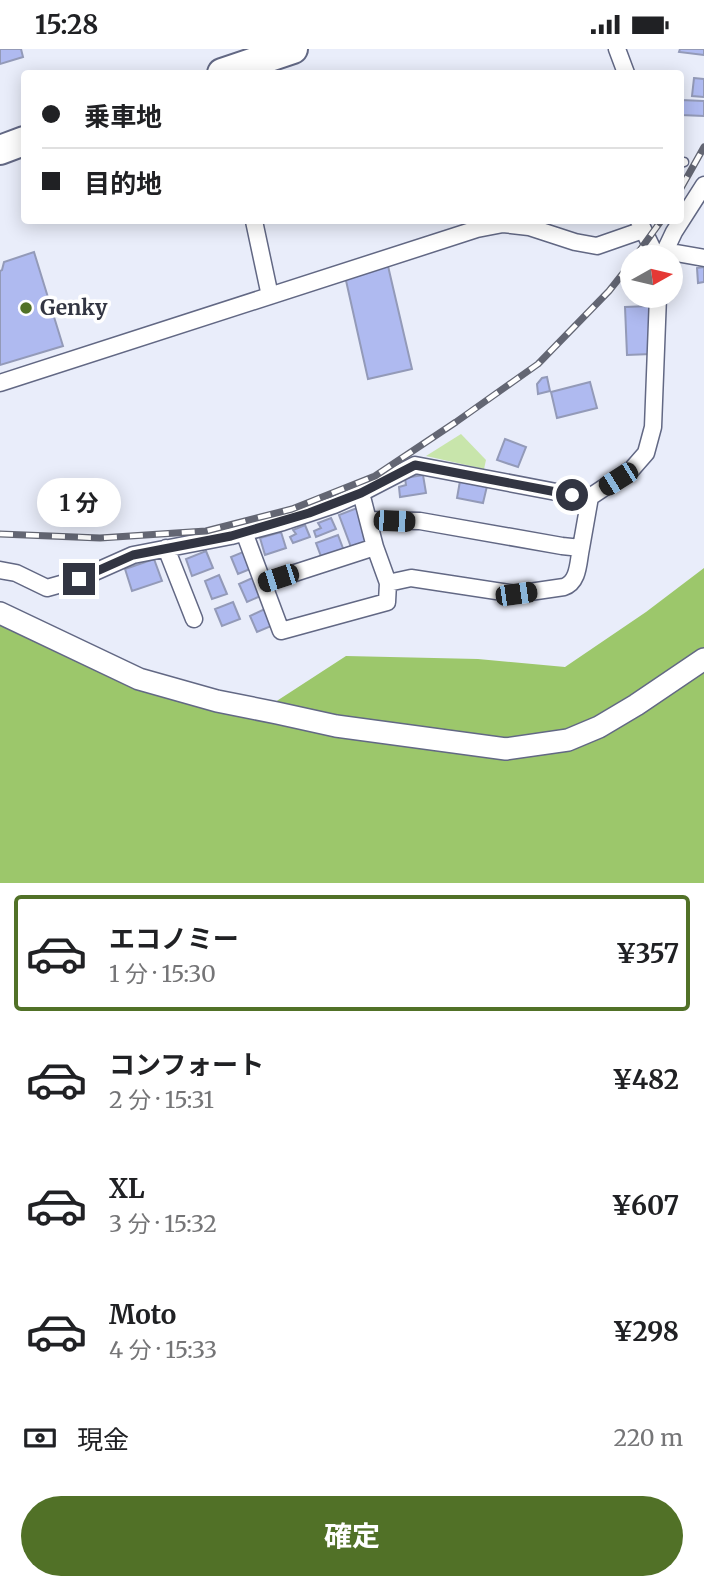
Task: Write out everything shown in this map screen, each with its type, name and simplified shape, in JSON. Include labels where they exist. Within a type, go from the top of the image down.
[{"type":"highway","points":[[231,70],[293,49]]},
{"type":"highway","points":[[0,150],[21,142]]},
{"type":"street","points":[[617,49],[625,70]]},
{"type":"street","points":[[684,216],[704,185]]},
{"type":"street","points":[[255,224],[270,296]]},
{"type":"street","points":[[0,383],[477,229],[503,224],[529,227],[597,246],[641,225],[653,245]]},
{"type":"street","points":[[665,245],[679,224]]},
{"type":"street","points":[[683,256],[704,258]]},
{"type":"street","points":[[0,570],[16,573],[47,588],[79,579],[133,555],[231,536],[334,505],[415,465],[590,497],[632,469],[646,453],[653,427],[658,308]]},
{"type":"street","points":[[244,532],[281,631],[387,602],[387,583],[361,493]]},
{"type":"street","points":[[387,583],[411,578],[516,594],[570,585],[575,578],[590,497]]},
{"type":"street","points":[[368,520],[420,521],[581,548]]},
{"type":"street","points":[[264,583],[375,547]]},
{"type":"street","points":[[166,548],[194,619]]},
{"type":"street","points":[[0,613],[139,679],[217,701],[336,726],[506,749],[568,740],[599,727],[704,659]]},
{"type":"green space","points":[[461,434],[486,460],[484,469],[426,456]]},
{"type":"green space","points":[[704,568],[704,883],[0,883],[0,619],[100,650],[249,719],[346,656],[478,659],[565,667],[646,612]]},
{"type":"building","points":[[0,49],[21,49],[23,57],[0,64]]},
{"type":"building","points":[[680,49],[704,49],[704,55],[679,52]]},
{"type":"building","points":[[694,78],[704,79],[704,97],[692,96]]},
{"type":"building","points":[[684,100],[704,101],[704,116],[684,115]]},
{"type":"building","name":"Genky","points":[[34,252],[63,346],[0,365],[0,271],[4,262]]},
{"type":"building","points":[[388,266],[412,369],[368,379],[345,276]]},
{"type":"building","points":[[704,267],[704,282],[698,283],[697,268]]},
{"type":"building","points":[[625,308],[649,308],[651,354],[627,355]]},
{"type":"building","points":[[547,377],[550,391],[538,394],[537,384]]},
{"type":"building","points":[[590,382],[597,408],[557,418],[551,392]]},
{"type":"building","points":[[505,439],[526,447],[518,467],[497,460]]},
{"type":"building","points":[[423,475],[426,493],[400,497],[399,487],[406,485],[405,478]]},
{"type":"building","points":[[460,481],[487,486],[483,503],[457,498]]},
{"type":"building","points":[[357,508],[368,541],[351,547],[339,515]]},
{"type":"building","points":[[331,518],[336,529],[316,537],[314,531],[321,528],[318,523]]},
{"type":"building","points":[[305,525],[310,537],[293,543],[290,537],[296,534],[293,530]]},
{"type":"building","points":[[281,532],[286,548],[265,555],[260,538]]},
{"type":"building","points":[[338,535],[344,551],[322,559],[316,543]]},
{"type":"building","points":[[248,550],[255,567],[238,574],[231,557]]},
{"type":"building","points":[[206,551],[213,568],[192,576],[186,559]]},
{"type":"building","points":[[154,559],[162,581],[132,591],[125,569]]},
{"type":"building","points":[[219,575],[227,594],[212,599],[205,581]]},
{"type":"building","points":[[257,576],[265,594],[247,602],[239,584]]},
{"type":"building","points":[[233,602],[240,619],[222,626],[215,609]]},
{"type":"building","points":[[269,607],[276,624],[257,632],[250,616]]},
{"type":"railway","points":[[684,183],[704,147]]},
{"type":"railway","points":[[644,245],[659,224]]},
{"type":"railway","points":[[0,534],[100,538],[206,531],[292,509],[375,476],[538,364],[620,277]]},
{"type":"place","name":"Genky","points":[[26,308]]},
{"type":"route","points":[[79,579],[133,555],[231,536],[334,505],[415,465],[572,495]]}]
